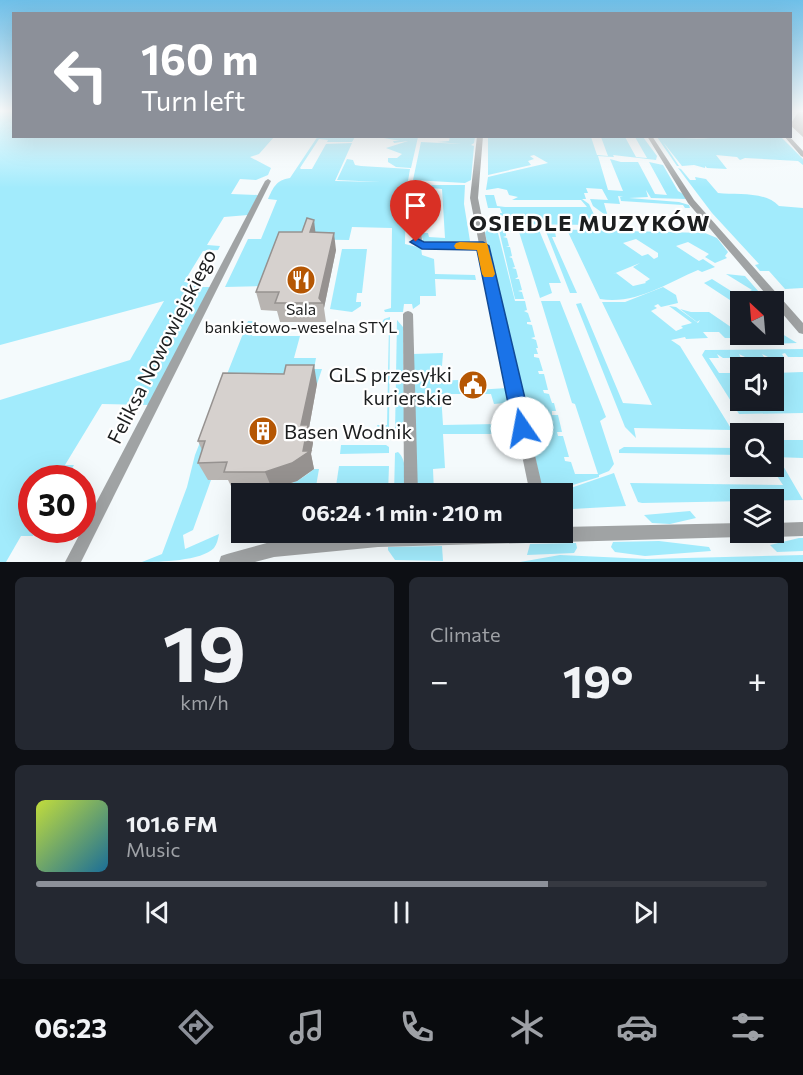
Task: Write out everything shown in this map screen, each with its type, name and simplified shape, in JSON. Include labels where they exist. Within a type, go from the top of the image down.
[{"type":"street","points":[[480,138],[474,198],[535,483]]},
{"type":"street","points":[[651,138],[691,201],[803,330]]},
{"type":"street","points":[[788,138],[803,154]]},
{"type":"street","name":"Feliksa Nowowiejskiego","points":[[73,562],[268,181]]},
{"type":"street","points":[[416,190],[417,243],[422,246],[483,246]]},
{"type":"street","points":[[408,314],[411,483]]},
{"type":"street","points":[[784,530],[803,529]]},
{"type":"street","points":[[573,533],[730,530]]},
{"type":"street","points":[[227,562],[274,549],[336,543]]},
{"type":"shaded area","points":[[0,136],[273,138],[259,154],[250,157],[271,168],[268,175],[256,180],[240,179],[231,194],[258,195],[248,215],[224,217],[207,245],[220,246],[218,250],[203,251],[184,282],[199,283],[198,287],[211,287],[150,405],[102,404],[65,465],[18,465],[18,541],[6,562],[0,562],[0,400],[130,360],[164,301],[0,345]]},
{"type":"shaded area","points":[[317,138],[354,138],[352,142],[327,142],[328,140],[319,139],[300,168],[312,169],[326,144],[352,143],[335,181],[381,182],[337,180],[347,159],[361,166],[410,169],[406,182],[405,244],[421,248],[422,255],[434,259],[435,274],[475,275],[476,280],[435,279],[436,296],[420,296],[420,304],[413,309],[412,304],[404,304],[403,312],[385,312],[384,310],[391,308],[392,228],[352,227],[349,240],[280,239],[262,286],[225,287],[248,239],[261,239],[277,200],[268,199],[273,188],[281,181],[290,178]]},
{"type":"shaded area","points":[[384,138],[418,138],[411,168],[396,167],[388,162],[388,158],[397,158],[402,154],[386,148],[408,141],[394,143],[393,141],[400,141]]},
{"type":"shaded area","points":[[450,138],[475,138],[471,145],[474,146],[471,180],[465,183],[413,180],[421,142],[462,144],[437,142],[449,141]]},
{"type":"shaded area","points":[[488,138],[591,138],[597,155],[608,156],[601,138],[626,138],[636,157],[647,158],[636,138],[644,138],[657,156],[656,160],[613,155],[614,157],[598,156],[608,190],[623,191],[610,159],[621,162],[638,162],[655,194],[667,195],[649,162],[663,165],[678,191],[686,199],[651,198],[646,190],[648,197],[629,198],[679,202],[689,205],[690,208],[685,208],[683,205],[621,201],[620,197],[623,197],[618,196],[620,204],[604,203],[608,217],[593,206],[590,199],[608,200],[602,189],[586,188],[588,193],[584,193],[586,199],[582,199],[589,204],[598,223],[596,225],[509,224],[506,216],[500,216],[502,213],[500,208],[488,208],[485,195],[494,195],[497,206],[505,207],[587,207],[581,200],[512,200],[518,197],[509,195],[507,190],[498,188],[486,190],[488,177],[548,163],[534,155],[530,156],[534,159],[528,161],[531,165],[488,175]]},
{"type":"shaded area","points":[[658,138],[782,138],[803,159],[803,165],[798,161],[745,158],[740,160],[737,157],[716,155],[727,169],[682,166],[663,142],[679,166]]},
{"type":"shaded area","points":[[678,168],[690,180],[696,180],[695,177],[706,179],[718,193],[759,196],[779,206],[803,208],[803,288],[785,289],[769,271],[760,271],[755,265],[759,264],[712,213]]},
{"type":"shaded area","points":[[465,185],[464,204],[470,241],[423,241],[421,233],[428,233],[429,237],[445,238],[442,189],[431,188],[431,191],[428,191],[428,187]]},
{"type":"shaded area","points":[[488,229],[497,229],[515,301],[525,301],[527,310],[524,311],[528,313],[531,322],[527,324],[532,325],[535,337],[531,338],[536,340],[538,348],[536,348],[538,354],[534,354],[534,357],[539,358],[543,371],[538,371],[539,374],[544,374],[548,390],[543,390],[544,393],[549,394],[554,403],[556,411],[552,411],[552,415],[558,415],[562,432],[557,432],[558,436],[563,436],[569,457],[564,457],[565,461],[571,462],[575,474],[598,474],[575,404],[572,403],[541,301],[560,301],[606,417],[600,421],[614,464],[609,471],[599,477],[573,485],[573,483],[541,483],[485,233]]},
{"type":"shaded area","points":[[545,229],[705,233],[717,238],[728,252],[725,256],[727,258],[715,263],[705,257],[709,254],[688,242],[676,246],[699,261],[703,259],[715,267],[702,272],[698,270],[639,296],[613,300],[600,299],[568,232],[555,232],[556,237],[552,237],[577,293],[570,293]],"holes":[[[636,239],[658,253],[658,257],[654,259],[648,254],[642,256],[623,243]],[[640,263],[633,267],[650,279],[646,283],[633,286],[616,273],[613,274]]]},
{"type":"shaded area","points":[[499,230],[539,230],[561,283],[549,283],[552,293],[540,298],[519,232],[506,232],[506,236],[503,237],[507,238],[509,246],[506,247],[510,247],[512,256],[509,257],[512,258],[515,267],[512,268],[516,269],[518,277],[515,279],[519,279],[522,290],[518,291],[522,292],[524,299],[515,299]]},
{"type":"shaded area","points":[[342,249],[367,249],[362,293],[357,293],[356,302],[361,302],[361,306],[352,312],[330,309]]},
{"type":"shaded area","points":[[726,274],[745,276],[758,291],[750,291],[752,290]]},
{"type":"shaded area","points":[[712,279],[731,291],[730,300],[704,283]]},
{"type":"shaded area","points":[[663,287],[676,295],[678,303],[661,307],[658,304],[654,306],[657,308],[651,311],[676,331],[683,328],[681,326],[692,323],[669,306],[676,307],[698,323],[700,320],[697,322],[680,309],[691,312],[709,312],[730,326],[730,338],[725,338],[719,332],[703,332],[708,338],[686,339],[685,337],[671,340],[680,346],[730,430],[634,428],[636,438],[625,427],[576,304],[581,303],[623,403],[652,405],[602,302],[625,302]]},
{"type":"shaded area","points":[[390,317],[389,434],[380,434],[377,425],[387,425],[389,324],[381,324],[384,319]]},
{"type":"shaded area","points":[[397,320],[403,327],[404,420],[400,429],[395,432]]},
{"type":"shaded area","points":[[248,321],[257,321],[252,336],[300,336],[294,358],[316,358],[314,369],[322,369],[317,384],[291,384],[208,480],[211,480],[193,530],[183,535],[185,549],[219,534],[214,548],[200,556],[190,558],[142,562],[162,554],[187,487],[195,455]]},
{"type":"shaded area","points":[[784,335],[797,343],[784,343]]},
{"type":"shaded area","points":[[803,349],[803,357],[788,357],[785,353],[782,354],[784,357],[768,357],[762,354],[764,357],[745,357],[739,354],[740,357],[723,358],[717,354],[719,358],[709,358],[719,373],[730,373],[730,400],[702,355],[705,350]]},
{"type":"shaded area","points":[[443,353],[438,381],[458,380],[460,391],[507,388],[509,396],[505,403],[494,404],[491,394],[441,394],[443,425],[496,424],[495,412],[500,412],[516,422],[518,435],[505,445],[500,445],[497,434],[443,434],[445,468],[433,469],[434,483],[417,483],[413,354]]},
{"type":"shaded area","points":[[803,372],[803,413],[739,414],[737,411],[784,411],[784,373]]},
{"type":"shaded area","points":[[784,440],[803,440],[803,458],[784,457]]},
{"type":"shaded area","points":[[341,445],[386,445],[389,447],[389,453],[340,454]]},
{"type":"shaded area","points":[[624,447],[730,448],[730,455],[619,453],[619,450]]},
{"type":"shaded area","points":[[398,452],[405,466],[405,483],[394,483],[395,453]]},
{"type":"shaded area","points":[[339,466],[389,466],[388,483],[336,483]]},
{"type":"shaded area","points":[[784,467],[803,500],[784,500],[784,489],[730,489],[730,501],[642,503],[638,502],[630,483],[783,485],[778,477],[784,477]]},
{"type":"shaded area","points":[[314,469],[319,469],[317,483],[292,483],[297,481]]},
{"type":"shaded area","points":[[614,473],[626,506],[573,509],[573,487]]},
{"type":"shaded area","points":[[690,511],[696,518],[670,524],[652,523],[644,515]]},
{"type":"shaded area","points":[[803,538],[803,551],[777,552],[770,545]]},
{"type":"shaded area","points":[[659,541],[709,547],[711,551],[645,556],[615,552],[611,547],[613,542]]},
{"type":"shaded area","points":[[576,543],[577,548],[574,553],[527,555],[530,544]]},
{"type":"shaded area","points":[[442,546],[443,561],[395,560],[388,550],[388,547]]},
{"type":"shaded area","points":[[560,555],[647,559],[803,555],[803,562],[520,562]]},
{"type":"building","name":"Sala bankietowo-weselna STYL","points":[[307,218],[314,220],[310,232],[334,233],[319,298],[323,303],[275,303],[279,292],[256,292],[279,232],[302,232]]},
{"type":"building","name":"Basen Wodnik","points":[[286,365],[314,365],[301,425],[308,425],[303,451],[310,451],[292,463],[265,472],[224,472],[227,462],[198,463],[205,441],[198,441],[223,373],[284,374]]},
{"type":"slow traffic","points":[[460,246],[483,246],[489,274]]},
{"type":"place","name":"Sala bankietowo-weselna STYL","points":[[301,280]]},
{"type":"place","name":"GLS przesyłki kurierskie","points":[[473,385]]},
{"type":"place","name":"Basen Wodnik","points":[[263,431]]},
{"type":"district","name":"OSIEDLE MUZYKÓW","points":[[590,222]]},
{"type":"route","points":[[416,242],[422,246],[483,246],[522,428]]}]
